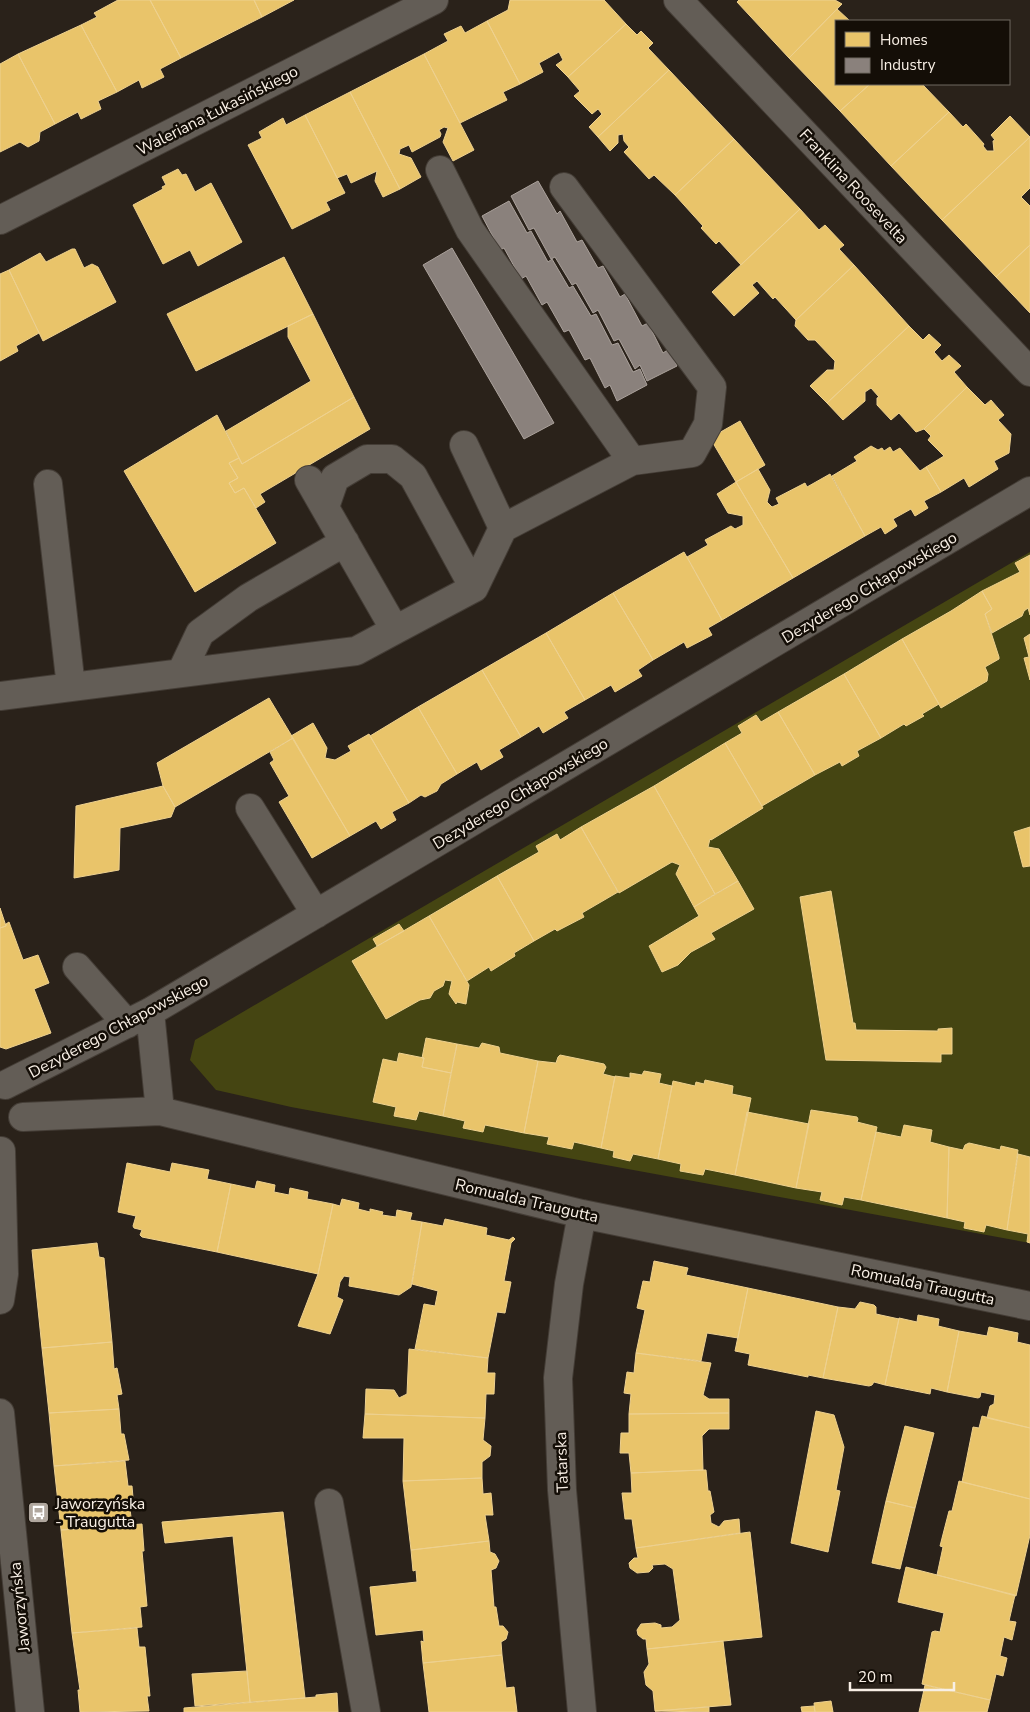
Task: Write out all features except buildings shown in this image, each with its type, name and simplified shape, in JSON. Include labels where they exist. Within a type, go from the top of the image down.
[{"type":"street","name":"Waleriana Łukasińskiego","points":[[0,220],[434,0]]},
{"type":"street","name":"Franklina Roosevelta","points":[[678,0],[1030,372]]},
{"type":"street","points":[[440,170],[470,230],[632,461]]},
{"type":"street","points":[[0,696],[356,651],[474,588],[503,528],[632,461],[692,453],[708,424],[712,387],[564,187]]},
{"type":"street","points":[[464,445],[503,528]]},
{"type":"street","points":[[325,507],[335,478],[367,459],[392,459],[413,476],[474,588]]},
{"type":"street","points":[[309,480],[395,630]]},
{"type":"street","points":[[48,484],[71,687]]},
{"type":"street","name":"Dezyderego Chłapowskiego","points":[[3,1084],[139,1018],[1030,491]]},
{"type":"street","points":[[181,673],[200,633],[248,598],[345,542]]},
{"type":"street","points":[[250,808],[316,914]]},
{"type":"street","points":[[77,967],[139,1018],[160,1112]]},
{"type":"street","points":[[0,1300],[4,1274],[0,1151],[10,1145],[17,1137],[22,1127],[23,1117],[22,1107],[17,1096],[3,1084]]},
{"type":"street","name":"Romualda Traugutta","points":[[23,1117],[160,1112],[582,1214],[1030,1306]]},
{"type":"street","name":"Tatarska","points":[[582,1214],[569,1284],[558,1378],[562,1490],[582,1712]]},
{"type":"street","name":"Jaworzyńska","points":[[0,1413],[30,1712]]},
{"type":"street","points":[[329,1503],[366,1712]]},
{"type":"shaded area","points":[[1030,552],[1030,1243],[291,1107],[216,1090],[190,1060],[195,1040]]},
{"type":"place","name":"Jaworzyńska - Traugutta","points":[[39,1512]]}]
